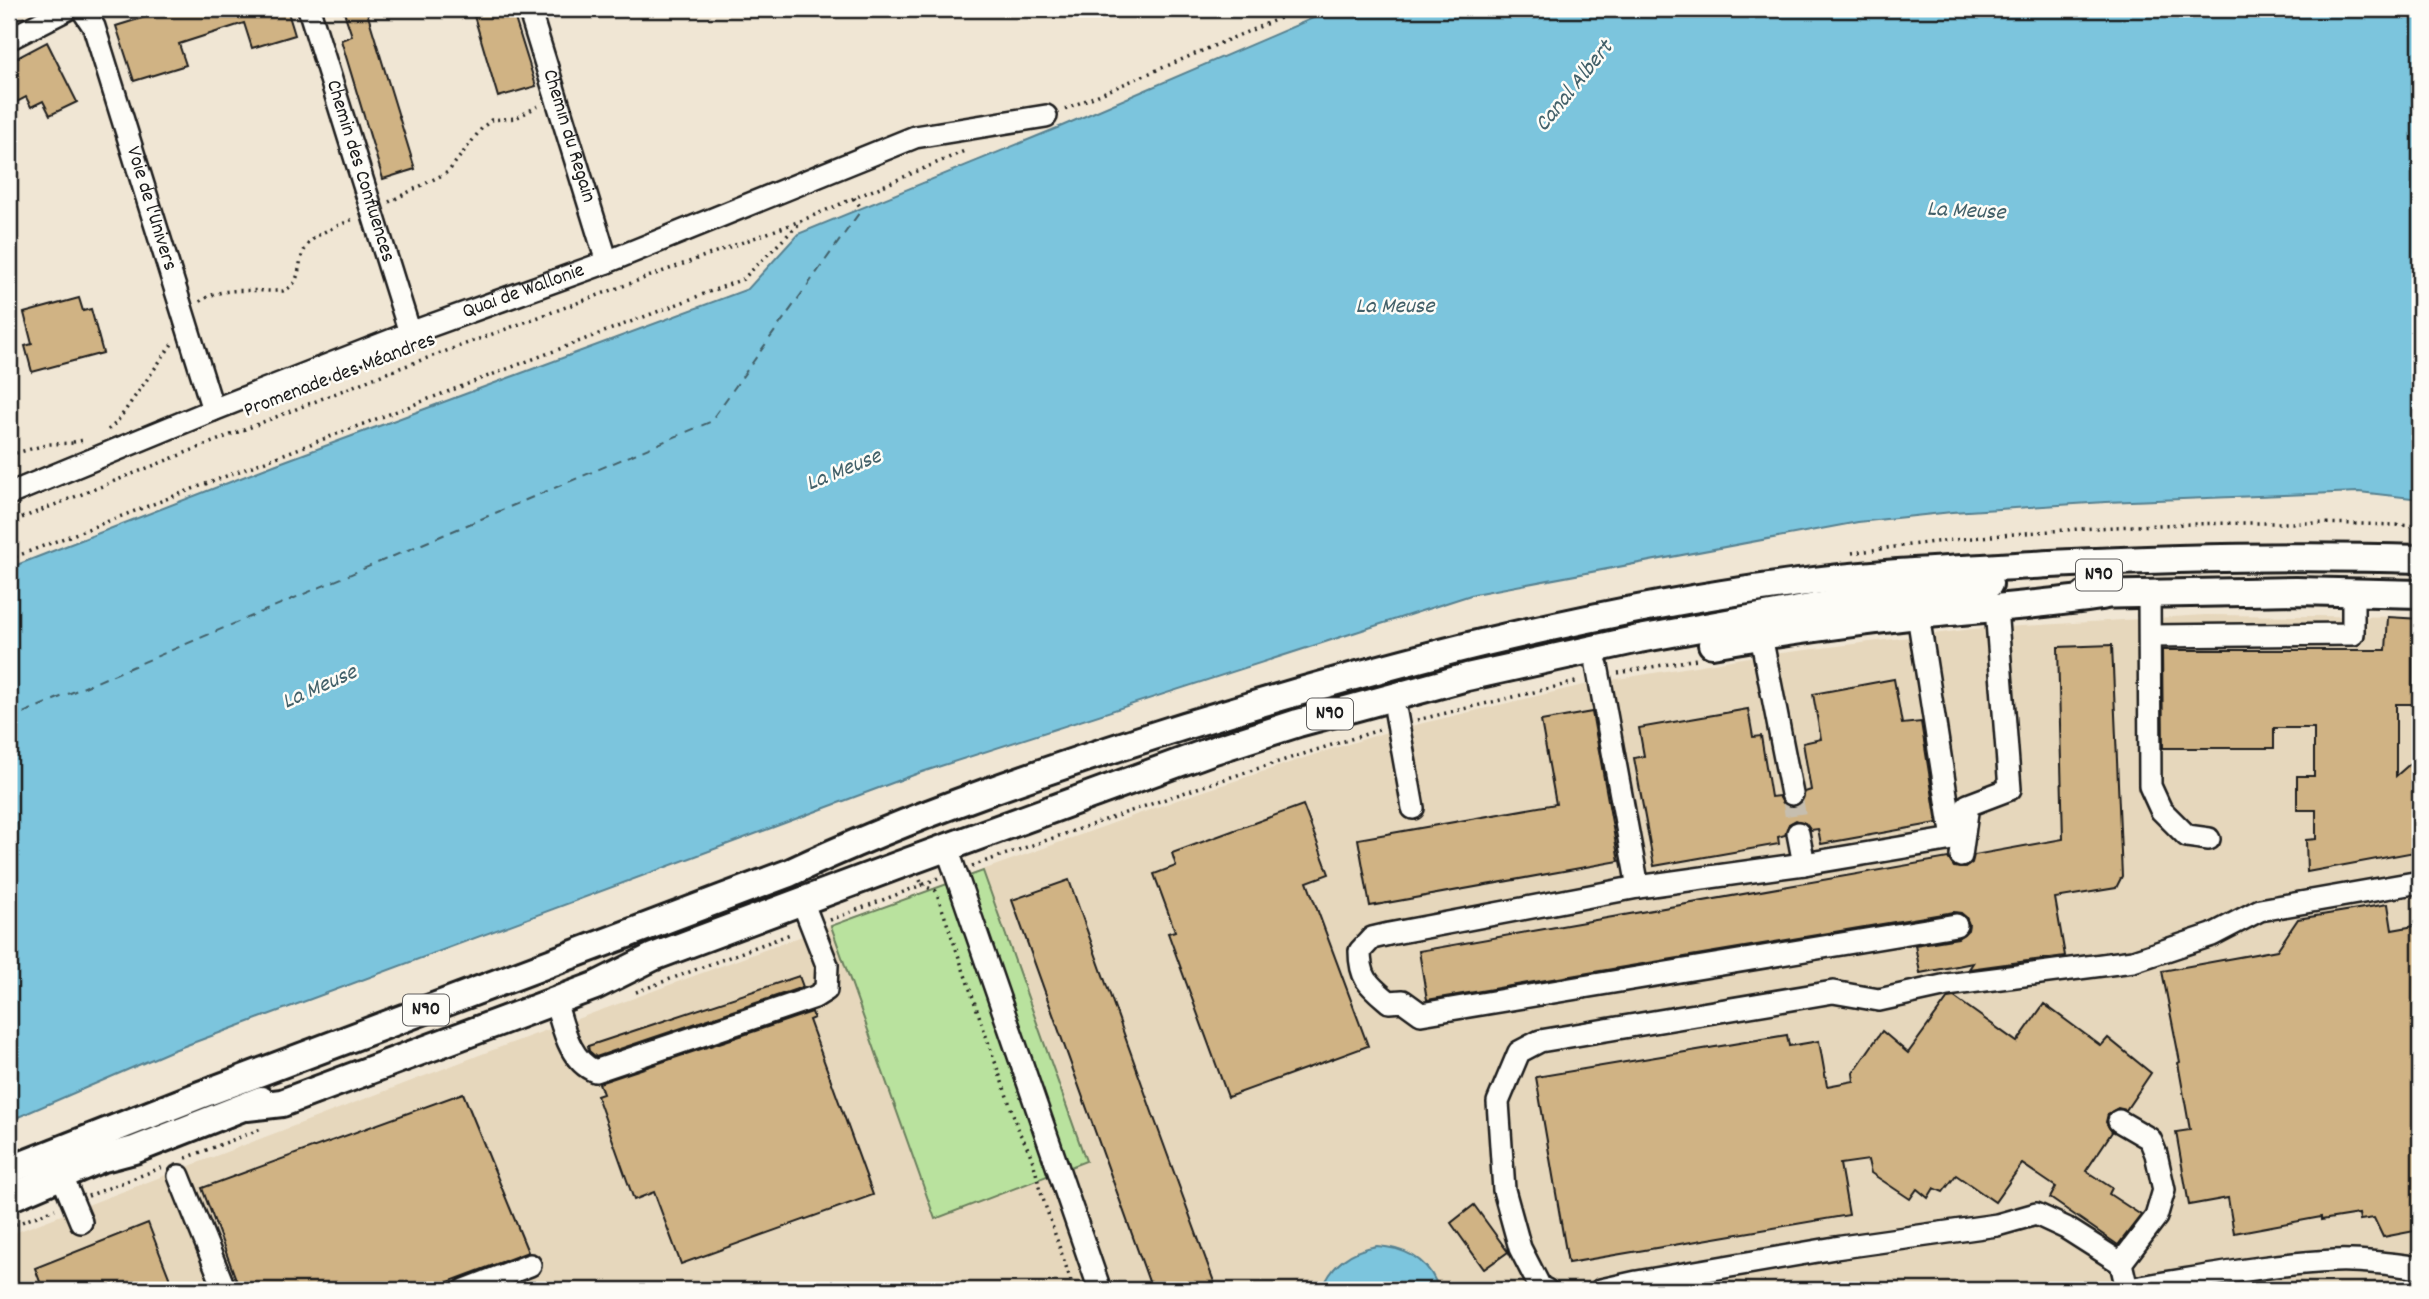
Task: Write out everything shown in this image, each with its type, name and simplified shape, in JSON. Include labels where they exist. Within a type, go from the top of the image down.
[{"type":"main road","points":[[1892,573],[2012,552],[2111,544],[2250,540],[2420,543]]},
{"type":"main road","name":"N90","points":[[9,1170],[789,873],[843,848],[1129,744],[1394,664],[1532,631],[1727,593],[1801,582],[1892,573],[2192,557],[2327,556],[2420,559]]},
{"type":"main road","name":"N90","points":[[9,1198],[100,1159],[134,1150],[247,1107],[278,1091],[618,965],[653,957],[1214,750],[1415,690],[1541,659],[1779,613],[1968,587],[2090,576],[2208,570],[2420,573]]},
{"type":"main road","points":[[1029,817],[1080,814],[1273,749],[1397,719],[1495,687],[1597,665],[1761,636],[1918,615],[2149,593],[2246,591],[2420,594]]},
{"type":"main road","points":[[1779,613],[1829,614],[2035,593],[2102,596]]},
{"type":"main road","points":[[947,848],[943,836],[944,826],[953,817],[1073,771],[1129,744]]},
{"type":"main road","points":[[247,1107],[282,1103],[595,986],[653,957]]},
{"type":"main road","points":[[9,1211],[104,1170],[134,1150]]},
{"type":"street","points":[[9,39],[68,9]]},
{"type":"street","name":"Voie de l'Univers","points":[[82,9],[94,27],[213,410]]},
{"type":"street","name":"Chemin des Confluences","points":[[309,9],[410,333]]},
{"type":"street","name":"Chemin du Regain","points":[[529,9],[607,262]]},
{"type":"street","name":"Quai de Wallonie","points":[[9,494],[96,447],[213,410],[410,333],[607,262],[915,137],[1046,116]]},
{"type":"street","points":[[2150,636],[2353,634],[2353,592]]},
{"type":"street","points":[[2149,593],[2150,786],[2161,810],[2187,836],[2209,839]]},
{"type":"street","points":[[1961,856],[1968,805],[2010,789],[1996,608]]},
{"type":"street","points":[[1918,615],[1953,839],[1804,864],[1638,887],[1372,938],[1360,951],[1360,968],[1369,985],[1389,1002],[1403,1001],[1421,1014],[1956,925]]},
{"type":"street","points":[[1761,636],[1791,794]]},
{"type":"street","points":[[1597,665],[1638,887]]},
{"type":"street","points":[[1397,719],[1413,808]]},
{"type":"street","points":[[1798,833],[1804,864]]},
{"type":"street","points":[[947,848],[1100,1290]]},
{"type":"street","points":[[1546,1290],[1540,1287],[1520,1248],[1504,1190],[1498,1102],[1519,1052],[1540,1041],[1833,992],[1879,1000],[1947,985],[2133,961],[2212,936],[2260,910],[2420,883]]},
{"type":"street","points":[[555,1001],[572,1051],[586,1068],[596,1072],[814,997],[826,990],[827,965],[802,901]]},
{"type":"street","points":[[2119,1121],[2150,1139],[2164,1190],[2156,1217],[2120,1263]]},
{"type":"street","points":[[179,1176],[225,1290]]},
{"type":"street","points":[[66,1186],[81,1222]]},
{"type":"street","points":[[1601,1290],[1835,1248],[1997,1225],[2036,1214],[2066,1228],[2120,1263],[2127,1289]]},
{"type":"street","points":[[2121,1290],[2335,1261],[2375,1262],[2420,1268]]},
{"type":"street","points":[[465,1290],[530,1265]]},
{"type":"path","points":[[106,432],[117,422],[201,301],[209,295],[223,292],[283,291],[291,288],[298,277],[304,250],[310,242],[447,172],[491,120],[524,115],[555,95]]},
{"type":"path","points":[[854,198],[862,209]]},
{"type":"path","name":"Promenade des Méandres","points":[[9,523],[389,372],[803,220],[743,279],[9,559]]},
{"type":"path","points":[[74,442],[96,447]]},
{"type":"path","points":[[9,455],[49,444],[74,442],[96,447]]},
{"type":"path","points":[[987,862],[1397,719]]},
{"type":"path","points":[[812,926],[922,886],[936,891],[1020,1134],[1026,1143],[1074,1290]]},
{"type":"shaded area","points":[[2205,615],[2420,617],[2420,1290],[9,1290],[9,1235],[490,1051],[941,885],[1180,799],[1390,731],[1588,684],[1749,657],[1973,629]]},
{"type":"green space","points":[[983,871],[1086,1161],[935,1219],[831,926]]},
{"type":"water","name":"La Meuse","points":[[1334,9],[2420,9],[2420,499],[2359,492],[2106,502],[1952,512],[1858,522],[1474,594],[919,773],[171,1051],[9,1121],[9,568],[274,465],[748,289],[798,234],[1062,126]]},
{"type":"water","points":[[1377,1246],[1398,1250],[1416,1258],[1430,1271],[1439,1290],[1322,1290],[1331,1273],[1343,1260],[1359,1251]]},
{"type":"building","points":[[171,9],[287,9],[295,35],[252,48],[244,23],[179,44],[186,65],[134,81],[116,26]]},
{"type":"building","points":[[343,9],[366,9],[415,169],[383,179],[341,40],[352,36]]},
{"type":"building","points":[[472,9],[512,9],[536,86],[498,97]]},
{"type":"building","points":[[47,42],[77,102],[50,115],[43,101],[31,107],[26,97],[9,106],[9,62]]},
{"type":"building","points":[[79,298],[83,311],[91,309],[103,353],[32,372],[25,346],[32,344],[24,313]]},
{"type":"building","points":[[2388,617],[2420,619],[2420,658],[2413,658],[2413,704],[2396,704],[2396,776],[2420,755],[2420,851],[2307,872],[2306,840],[2316,839],[2316,810],[2297,810],[2297,776],[2314,776],[2314,728],[2274,728],[2274,748],[2163,748],[2162,650],[2386,650]]},
{"type":"building","points":[[2112,645],[2122,876],[2116,888],[2055,898],[2065,956],[1969,969],[1973,963],[1920,973],[1915,945],[1958,938],[1968,930],[1966,917],[1954,912],[1427,1000],[1419,951],[1948,858],[1954,867],[1965,868],[1972,863],[1974,855],[2063,839],[2058,647]]},
{"type":"building","points":[[1894,679],[1902,724],[1921,722],[1937,823],[1821,844],[1818,829],[1811,830],[1807,824],[1796,820],[1789,824],[1785,835],[1778,837],[1779,844],[1654,866],[1634,758],[1644,756],[1639,728],[1748,709],[1753,737],[1761,736],[1771,797],[1779,796],[1783,803],[1794,807],[1801,803],[1805,792],[1811,790],[1803,743],[1821,739],[1813,694]]},
{"type":"building","points":[[1592,712],[1619,861],[1370,906],[1358,839],[1556,804],[1541,721]]},
{"type":"building","points":[[1303,805],[1329,874],[1307,882],[1368,1046],[1228,1097],[1168,933],[1175,931],[1154,874],[1176,866],[1172,853]]},
{"type":"building","points":[[1069,880],[1217,1290],[1152,1290],[1012,900]]},
{"type":"building","points":[[2388,904],[2392,930],[2420,925],[2420,1230],[2383,1237],[2374,1218],[2360,1220],[2359,1214],[2321,1220],[2321,1217],[2234,1233],[2228,1198],[2189,1205],[2176,1132],[2190,1130],[2162,971],[2277,950],[2298,919]]},
{"type":"building","points":[[799,976],[803,987],[596,1057],[589,1051],[588,1046]]},
{"type":"building","points":[[1954,997],[2017,1042],[2044,1004],[2101,1046],[2108,1038],[2151,1073],[2126,1110],[2118,1108],[2108,1114],[2106,1122],[2112,1132],[2086,1171],[2112,1188],[2109,1194],[2141,1215],[2118,1245],[2050,1198],[2056,1187],[2022,1164],[1995,1202],[1956,1175],[1943,1192],[1934,1188],[1928,1198],[1917,1189],[1910,1199],[1871,1173],[1868,1160],[1840,1164],[1849,1215],[1568,1263],[1536,1077],[1787,1035],[1789,1046],[1819,1041],[1827,1086],[1854,1081],[1853,1073],[1882,1031],[1908,1053],[1948,998]]},
{"type":"building","points":[[812,1012],[814,1018],[809,1020],[873,1195],[681,1264],[654,1192],[634,1200],[597,1096],[603,1094],[599,1083]]},
{"type":"building","points":[[463,1093],[528,1252],[427,1290],[240,1290],[202,1188]]},
{"type":"building","points":[[1474,1205],[1508,1252],[1484,1269],[1451,1223]]},
{"type":"building","points":[[148,1223],[174,1290],[114,1290],[113,1284],[97,1290],[43,1290],[35,1268]]},
{"type":"ferry route","points":[[9,719],[710,422],[862,209]]},
{"type":"tunnel","points":[[1792,794],[1798,833]]},
{"type":"water label","name":"Canal Albert","points":[[1575,87]]}]
